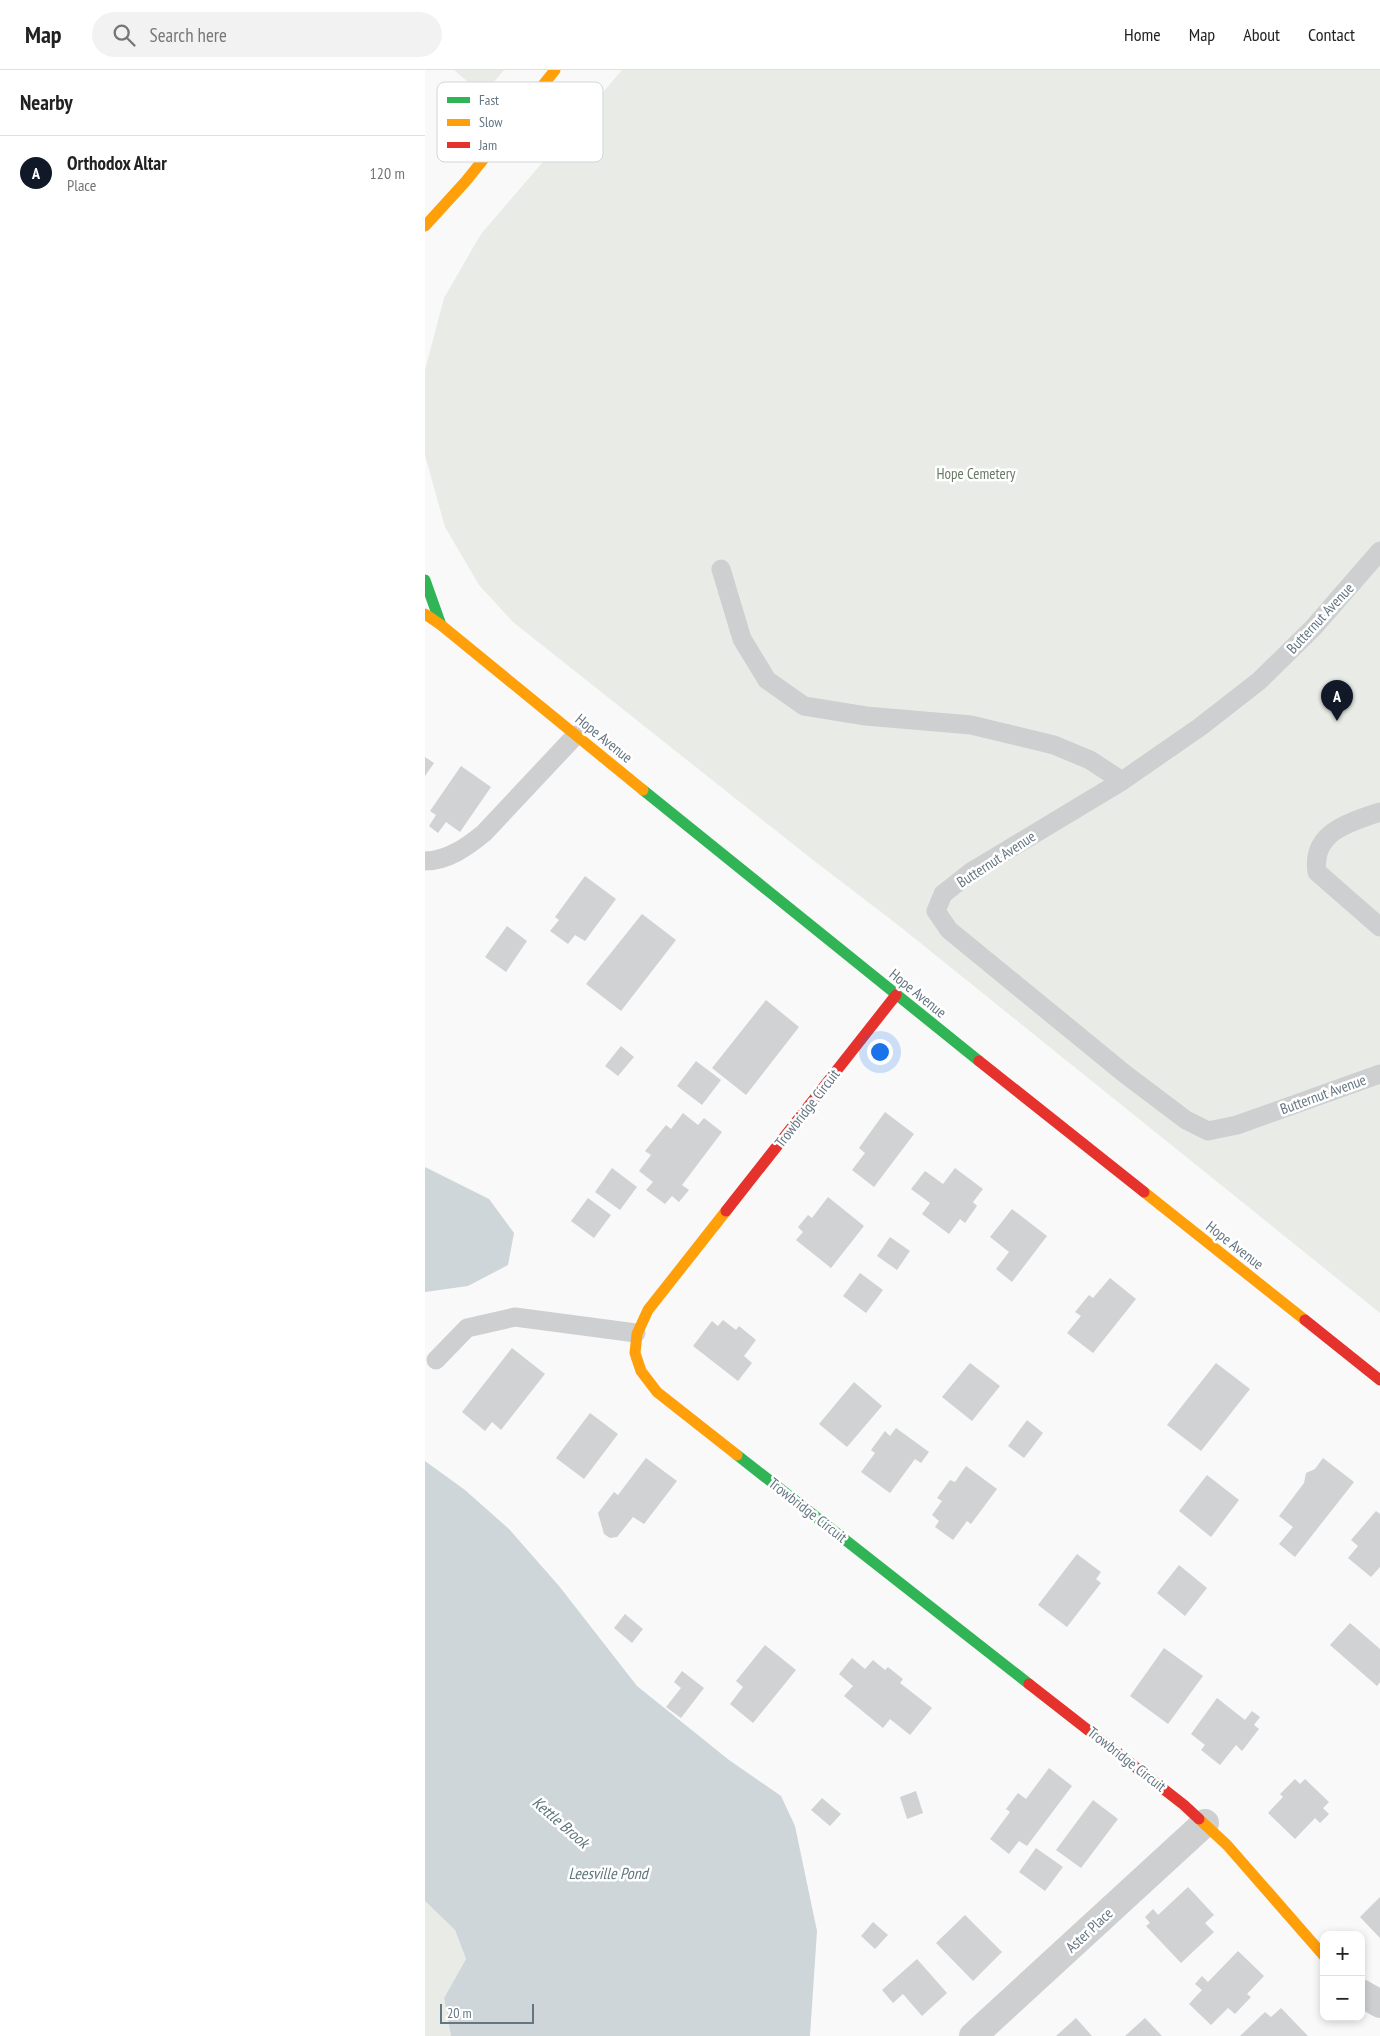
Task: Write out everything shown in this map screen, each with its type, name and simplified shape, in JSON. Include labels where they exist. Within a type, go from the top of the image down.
[{"type":"main road","points":[[545,82],[555,70]]},
{"type":"main road","points":[[427,221],[481,162]]},
{"type":"main road","points":[[425,580],[441,625]]},
{"type":"main road","name":"Hope Avenue","points":[[425,614],[441,625],[896,995],[1380,1380]]},
{"type":"main road","name":"Trowbridge Circuit","points":[[896,995],[648,1310],[637,1333],[635,1352],[642,1374],[657,1392],[1163,1788],[1205,1823],[1227,1845],[1320,1951]]},
{"type":"street","name":"Aster Place","points":[[973,2036],[1205,1823]]},
{"type":"street","points":[[1365,1995],[1380,2004]]},
{"type":"lane","name":"Butternut Avenue","points":[[1380,551],[1313,628],[1259,681],[1200,727],[1122,781],[971,872],[943,894],[935,910],[949,930],[1125,1074],[1187,1120],[1208,1131],[1237,1125],[1380,1074]]},
{"type":"lane","points":[[721,570],[742,639],[767,680],[804,706],[866,716],[971,725],[1054,745],[1090,760],[1122,781]]},
{"type":"lane","points":[[425,861],[439,861],[470,844],[484,833],[576,735]]},
{"type":"lane","points":[[1380,812],[1344,824],[1325,838],[1315,858],[1317,872],[1380,927]]},
{"type":"lane","points":[[436,1360],[467,1328],[515,1317],[637,1333]]},
{"type":"green space","points":[[454,70],[504,70],[494,82],[468,82]]},
{"type":"green space","name":"Hope Cemetery","points":[[622,70],[1380,70],[1380,1313],[898,925],[513,622],[479,585],[445,527],[425,455],[425,370],[444,298],[481,234],[543,162],[603,162],[603,92]]},
{"type":"green space","points":[[425,1901],[455,1930],[466,1959],[444,1998],[451,2036],[425,2036]]},
{"type":"water","points":[[425,1167],[489,1199],[514,1233],[508,1265],[468,1286],[425,1292]]},
{"type":"water","name":"Leesville Pond","points":[[425,1461],[465,1490],[509,1529],[559,1586],[637,1686],[729,1760],[781,1796],[795,1826],[817,1931],[810,2036],[451,2036],[444,1998],[466,1959],[455,1930],[425,1901]]},
{"type":"building","points":[[425,757],[434,763],[425,776]]},
{"type":"building","points":[[461,766],[491,787],[460,832],[446,822],[438,833],[429,826],[436,815],[430,811]]},
{"type":"building","points":[[585,876],[616,899],[585,941],[575,935],[568,944],[550,931],[559,920],[555,917]]},
{"type":"building","points":[[642,914],[676,940],[621,1011],[586,984]]},
{"type":"building","points":[[507,926],[527,941],[506,972],[485,957]]},
{"type":"building","points":[[766,1000],[799,1027],[746,1095],[712,1068]]},
{"type":"building","points":[[621,1046],[634,1057],[618,1076],[605,1066]]},
{"type":"building","points":[[696,1061],[721,1080],[702,1105],[677,1086]]},
{"type":"building","points":[[885,1112],[914,1134],[874,1187],[852,1170],[865,1153],[859,1148]]},
{"type":"building","points":[[683,1113],[698,1125],[704,1118],[722,1132],[682,1185],[689,1190],[679,1202],[672,1196],[665,1204],[646,1190],[653,1182],[639,1171],[651,1155],[645,1151],[666,1125],[671,1129]]},
{"type":"building","points":[[612,1168],[637,1187],[620,1210],[595,1192]]},
{"type":"building","points":[[955,1168],[983,1189],[973,1202],[977,1206],[965,1223],[960,1219],[949,1234],[922,1214],[930,1203],[911,1189],[925,1171],[943,1184]]},
{"type":"building","points":[[828,1197],[864,1226],[831,1268],[796,1240],[803,1232],[798,1227],[808,1215],[812,1218]]},
{"type":"building","points":[[588,1198],[611,1215],[594,1238],[571,1221]]},
{"type":"building","points":[[1012,1209],[1047,1236],[1012,1282],[996,1269],[1009,1252],[990,1237]]},
{"type":"building","points":[[890,1237],[910,1251],[897,1270],[877,1256]]},
{"type":"building","points":[[860,1273],[883,1290],[866,1313],[843,1296]]},
{"type":"building","points":[[1110,1278],[1136,1299],[1093,1353],[1067,1333],[1081,1316],[1075,1312],[1089,1295],[1093,1298]]},
{"type":"building","points":[[723,1320],[736,1330],[739,1326],[756,1340],[744,1356],[752,1363],[738,1381],[693,1346],[712,1321],[718,1326]]},
{"type":"building","points":[[512,1348],[545,1374],[501,1430],[492,1422],[485,1431],[462,1412]]},
{"type":"building","points":[[970,1363],[1000,1386],[972,1421],[942,1397]]},
{"type":"building","points":[[1216,1363],[1250,1389],[1201,1451],[1167,1425]]},
{"type":"building","points":[[854,1382],[882,1406],[847,1447],[819,1424]]},
{"type":"building","points":[[590,1413],[618,1434],[584,1479],[556,1458]]},
{"type":"building","points":[[1027,1420],[1043,1433],[1024,1458],[1008,1446]]},
{"type":"building","points":[[896,1428],[929,1452],[921,1463],[915,1459],[890,1493],[861,1472],[875,1453],[871,1450],[885,1431],[890,1436]]},
{"type":"building","points":[[646,1458],[677,1481],[644,1524],[633,1517],[617,1537],[610,1538],[604,1534],[598,1513],[614,1492],[618,1495]]},
{"type":"building","points":[[1323,1458],[1354,1482],[1295,1557],[1279,1544],[1293,1527],[1279,1516],[1304,1483],[1306,1473],[1315,1469]]},
{"type":"building","points":[[966,1466],[997,1489],[971,1524],[967,1521],[953,1540],[935,1527],[939,1521],[932,1515],[942,1501],[937,1498],[950,1480],[955,1482]]},
{"type":"building","points":[[1207,1475],[1239,1500],[1211,1537],[1179,1511]]},
{"type":"building","points":[[1376,1511],[1380,1514],[1380,1567],[1371,1577],[1348,1558],[1358,1546],[1351,1540]]},
{"type":"building","points":[[1077,1554],[1101,1572],[1096,1579],[1101,1583],[1067,1627],[1038,1605]]},
{"type":"building","points":[[1179,1565],[1207,1588],[1185,1616],[1157,1593]]},
{"type":"building","points":[[625,1614],[643,1629],[632,1643],[614,1628]]},
{"type":"building","points":[[1350,1623],[1380,1649],[1380,1682],[1377,1686],[1330,1645]]},
{"type":"building","points":[[765,1645],[796,1670],[753,1723],[730,1704],[743,1687],[736,1681]]},
{"type":"building","points":[[1164,1648],[1203,1676],[1168,1724],[1130,1696]]},
{"type":"building","points":[[852,1658],[865,1669],[873,1660],[885,1670],[888,1667],[903,1679],[900,1683],[932,1708],[910,1735],[890,1719],[883,1728],[844,1696],[853,1686],[839,1674]]},
{"type":"building","points":[[682,1671],[704,1688],[681,1718],[666,1707],[681,1688],[674,1682]]},
{"type":"building","points":[[1217,1698],[1245,1720],[1252,1711],[1260,1717],[1254,1725],[1259,1729],[1242,1751],[1236,1745],[1220,1765],[1201,1750],[1205,1745],[1191,1734]]},
{"type":"building","points":[[1049,1768],[1072,1786],[1027,1846],[1019,1841],[1009,1854],[990,1839],[1010,1812],[1006,1809],[1018,1793],[1026,1799]]},
{"type":"building","points":[[1295,1779],[1300,1784],[1305,1779],[1329,1802],[1323,1808],[1329,1814],[1320,1823],[1315,1818],[1295,1839],[1268,1813],[1283,1797],[1280,1794]]},
{"type":"building","points":[[916,1791],[923,1813],[907,1819],[900,1797]]},
{"type":"building","points":[[822,1798],[841,1814],[830,1826],[811,1810]]},
{"type":"building","points":[[1093,1800],[1118,1819],[1081,1868],[1056,1850]]},
{"type":"building","points":[[1036,1848],[1063,1867],[1045,1891],[1019,1872]]},
{"type":"building","points":[[1188,1887],[1214,1915],[1205,1923],[1214,1932],[1181,1963],[1146,1926],[1150,1923],[1145,1917],[1153,1909],[1158,1915]]},
{"type":"building","points":[[1380,1897],[1380,1938],[1360,1917]]},
{"type":"building","points":[[965,1915],[1002,1952],[973,1981],[936,1943]]},
{"type":"building","points":[[873,1922],[888,1935],[875,1949],[861,1936]]},
{"type":"building","points":[[1238,1951],[1264,1976],[1247,1994],[1251,1997],[1235,2014],[1228,2008],[1211,2025],[1189,2004],[1202,1990],[1195,1984],[1202,1976],[1208,1982]]},
{"type":"building","points":[[917,1959],[947,1993],[922,2016],[903,1994],[893,2003],[882,1990]]},
{"type":"building","points":[[1281,2008],[1308,2036],[1240,2036],[1265,2012],[1271,2017]]},
{"type":"building","points":[[1076,2018],[1092,2036],[1056,2036]]},
{"type":"building","points":[[1145,2018],[1162,2036],[1125,2036]]},
{"type":"traffic: fast","points":[[425,580],[441,625]]},
{"type":"traffic: fast","points":[[643,790],[979,1061]]},
{"type":"traffic: fast","points":[[737,1455],[1029,1684]]},
{"type":"traffic: slow","points":[[545,82],[555,70]]},
{"type":"traffic: slow","points":[[425,226],[481,162]]},
{"type":"traffic: slow","points":[[425,614],[643,790]]},
{"type":"traffic: slow","points":[[1144,1192],[1305,1320]]},
{"type":"traffic: slow","points":[[726,1211],[648,1310],[637,1334],[635,1353],[641,1371],[657,1392],[737,1455]]},
{"type":"traffic: slow","points":[[1199,1819],[1227,1845],[1320,1951]]},
{"type":"traffic: jam","points":[[726,1211],[896,995]]},
{"type":"traffic: jam","points":[[979,1061],[1144,1192]]},
{"type":"traffic: jam","points":[[1305,1320],[1380,1380]]},
{"type":"traffic: jam","points":[[1029,1684],[1184,1805],[1199,1819]]},
{"type":"place","name":"Orthodox Altar","points":[[1337,721]]},
{"type":"water label","name":"Kettle Brook","points":[[561,1822]]}]
